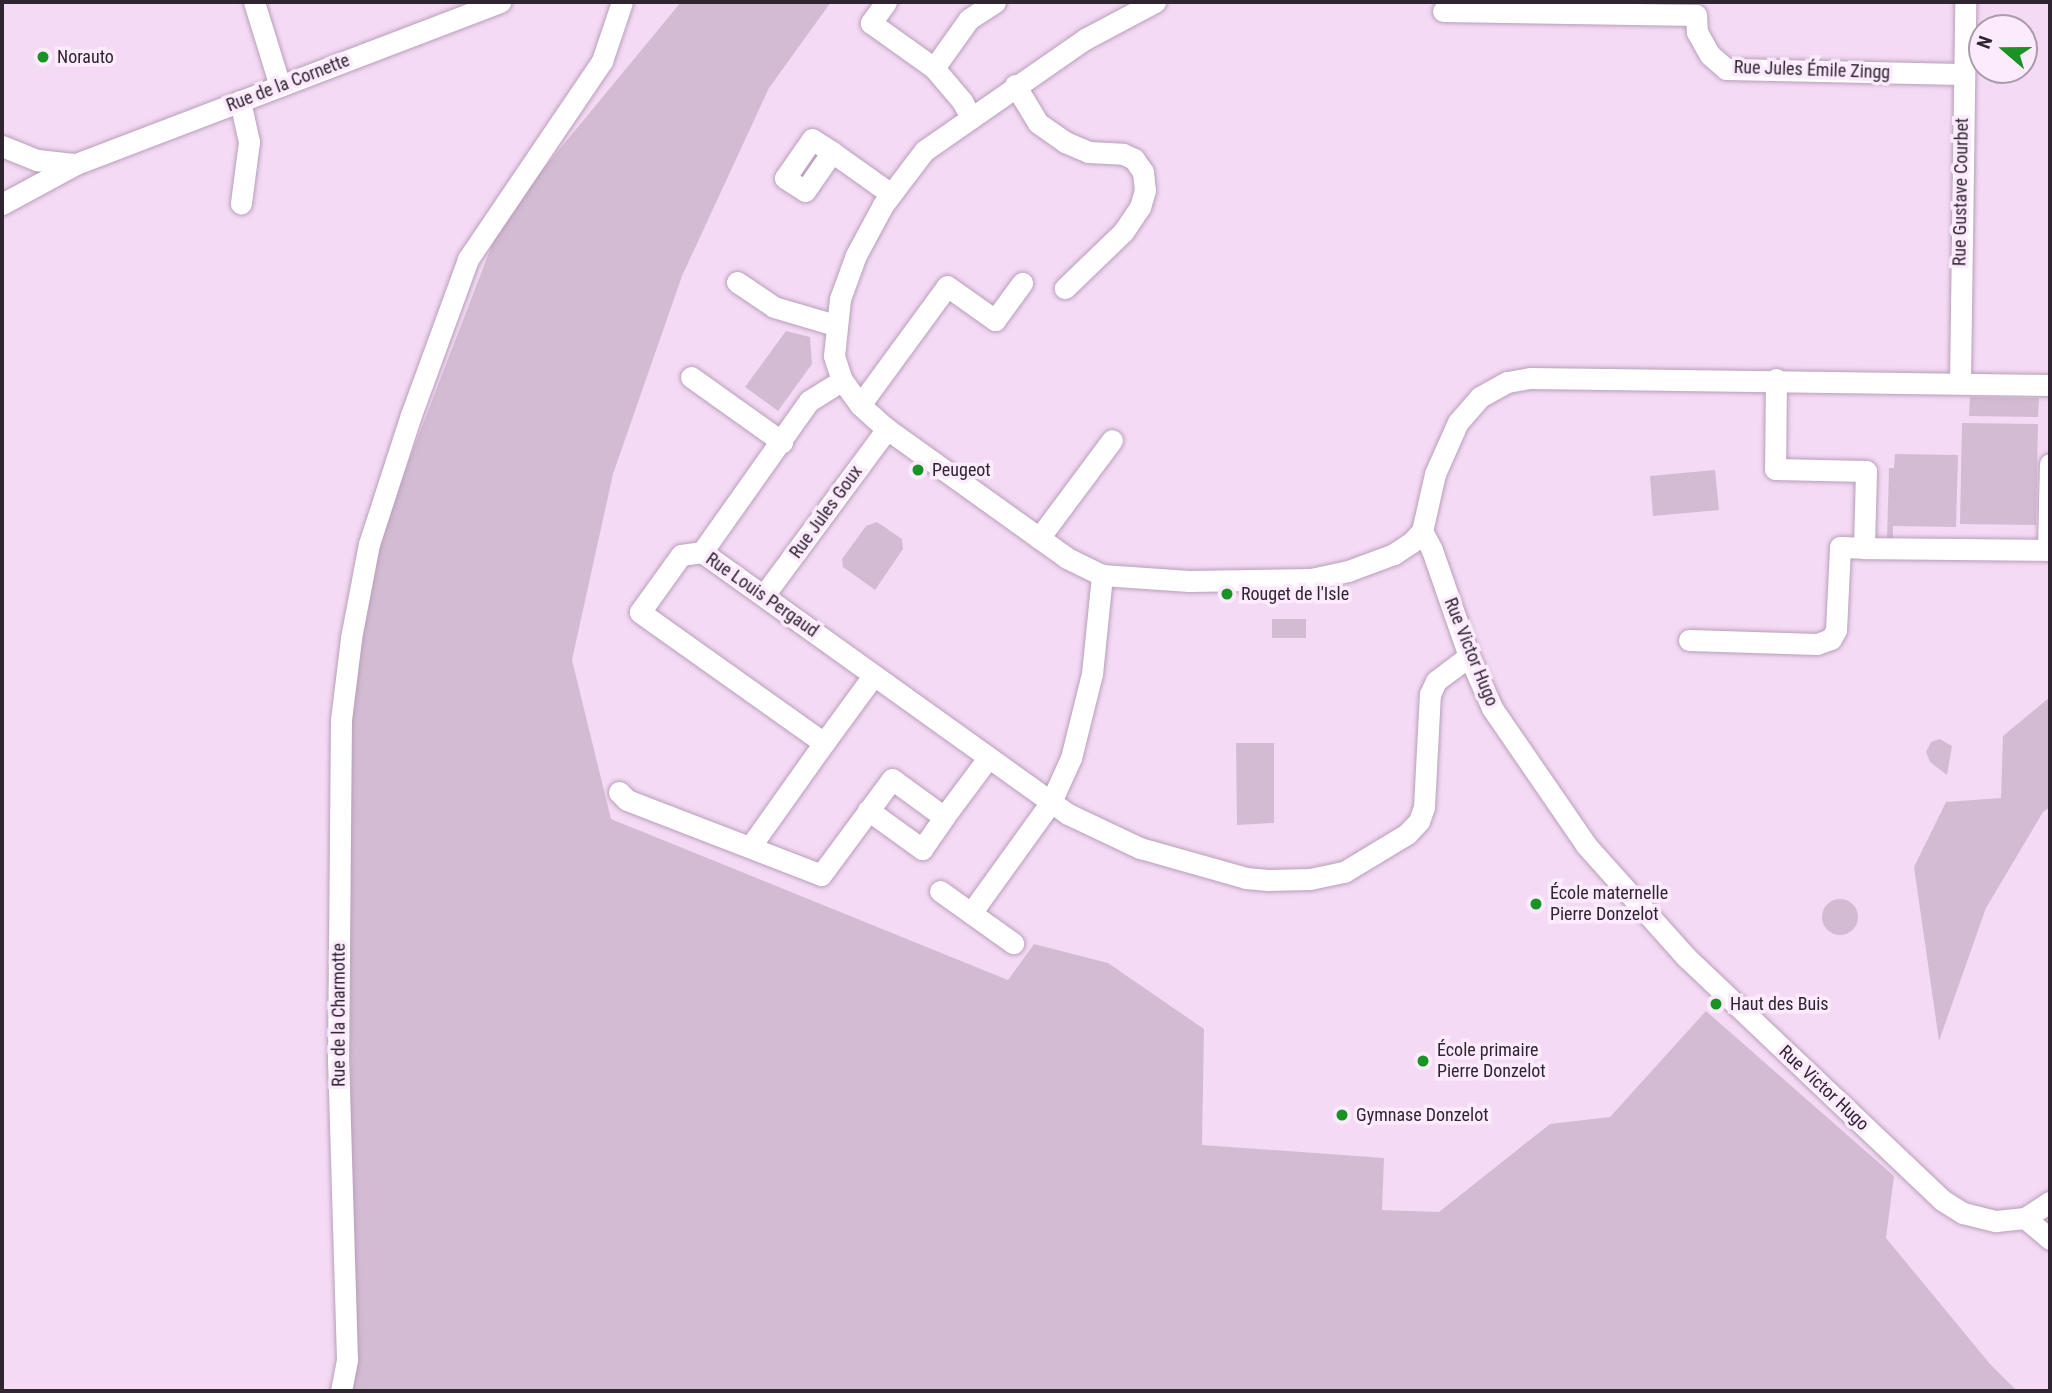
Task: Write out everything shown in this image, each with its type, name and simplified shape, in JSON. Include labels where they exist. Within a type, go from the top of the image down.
[{"type":"street","points":[[254,2],[280,86]]},
{"type":"street","name":"Rue de la Cornette","points":[[2,204],[76,164],[500,2]]},
{"type":"street","name":"Rue de la Charmotte","points":[[341,1391],[347,1360],[338,1076],[341,720],[351,638],[369,544],[411,415],[468,259],[602,61],[622,2]]},
{"type":"street","points":[[886,2],[871,23],[934,68],[962,101],[971,117]]},
{"type":"street","points":[[934,68],[969,19],[995,2]]},
{"type":"street","points":[[1155,2],[1085,39],[1015,85],[924,151],[891,194],[856,255],[840,299],[835,325],[834,356],[842,380],[860,405],[887,429],[1067,558],[1102,575],[1189,581],[1311,579],[1348,571],[1394,554],[1412,542],[1422,531],[1435,474],[1458,422],[1480,397],[1507,383],[1530,378],[1776,379],[2050,385]]},
{"type":"street","name":"Rue Gustave Courbet","points":[[1960,382],[1965,2]]},
{"type":"street","name":"Rue Jules Émile Zingg","points":[[1443,11],[1696,15],[1697,32],[1710,55],[1726,69],[1963,74]]},
{"type":"street","points":[[1015,85],[1038,123],[1065,142],[1088,152],[1123,154],[1134,159],[1143,172],[1145,190],[1140,207],[1123,232],[1065,288]]},
{"type":"street","points":[[240,101],[250,142],[241,202]]},
{"type":"street","points":[[2,146],[37,160],[76,164]]},
{"type":"street","points":[[832,152],[891,194]]},
{"type":"street","points":[[737,282],[774,307],[835,325]]},
{"type":"street","points":[[860,405],[947,286],[995,320],[1022,283]]},
{"type":"street","points":[[691,377],[782,442]]},
{"type":"street","points":[[1776,379],[1775,470],[1866,471],[1864,548]]},
{"type":"street","points":[[702,552],[809,401],[842,380]]},
{"type":"street","name":"Rue Jules Goux","points":[[764,595],[887,429]]},
{"type":"street","points":[[1040,538],[1112,439]]},
{"type":"street","points":[[1689,640],[1816,644],[1831,639],[1836,630],[1840,547],[2049,559],[2050,464]]},
{"type":"street","name":"Rue Victor Hugo","points":[[1422,531],[1432,550],[1469,656],[1492,708],[1586,845],[1686,957],[1942,1200],[1963,1213],[1996,1221],[2025,1218],[2050,1202]]},
{"type":"street","name":"Rue Louis Pergaud","points":[[824,743],[640,611],[681,555],[702,552],[1051,802],[1107,834],[1140,848],[1246,878],[1310,879],[1344,872],[1407,834],[1419,821],[1424,807],[1430,694],[1436,681],[1469,656]]},
{"type":"street","points":[[971,913],[1051,802],[1071,758],[1092,674],[1102,575]]},
{"type":"street","points":[[750,847],[873,676]]},
{"type":"street","points":[[869,810],[922,849],[988,758]]},
{"type":"street","points":[[620,792],[627,800],[821,874],[892,779],[944,817]]},
{"type":"street","points":[[940,891],[1013,943]]},
{"type":"street","points":[[2025,1218],[2050,1239]]},
{"type":"shaded area","points":[[681,2],[831,2],[769,88],[682,276],[613,474],[572,660],[611,819],[1008,980],[1034,944],[1108,963],[1204,1029],[1202,1145],[1384,1158],[1382,1210],[1439,1212],[1550,1124],[1610,1117],[1706,1011],[1894,1176],[1886,1238],[1990,1364],[2017,1391],[347,1391],[351,1356],[350,729],[376,546],[502,219]]},
{"type":"shaded area","points":[[786,331],[810,337],[812,364],[778,411],[745,387]]},
{"type":"shaded area","points":[[1970,397],[2039,398],[2038,417],[1969,416]]},
{"type":"shaded area","points":[[1962,423],[2038,424],[2036,525],[1960,524]]},
{"type":"shaded area","points":[[1895,454],[1958,455],[1956,527],[1893,526],[1893,540],[1887,540],[1889,468],[1894,468]]},
{"type":"shaded area","points":[[1715,470],[1719,510],[1653,516],[1650,476]]},
{"type":"shaded area","points":[[877,522],[902,539],[903,549],[875,590],[843,567],[842,559],[866,526]]},
{"type":"shaded area","points":[[1272,619],[1306,619],[1306,638],[1272,638]]},
{"type":"shaded area","points":[[2050,697],[2050,807],[2043,812],[1986,908],[1939,1041],[1914,867],[1946,802],[2001,798],[2003,736]]},
{"type":"shaded area","points":[[1940,739],[1952,746],[1947,775],[1930,762],[1926,752],[1931,742]]},
{"type":"shaded area","points":[[1236,743],[1274,743],[1274,823],[1237,825]]},
{"type":"shaded area","points":[[1840,899],[1852,905],[1858,917],[1852,929],[1840,935],[1828,929],[1822,917],[1828,905]]},
{"type":"place","name":"Norauto","points":[[43,57]]},
{"type":"place","name":"Peugeot","points":[[918,470]]},
{"type":"place","name":"Rouget de l'Isle","points":[[1227,594]]},
{"type":"place","name":"École maternelle Pierre Donzelot","points":[[1536,904]]},
{"type":"place","name":"Haut des Buis","points":[[1716,1004]]},
{"type":"place","name":"École primaire Pierre Donzelot","points":[[1423,1061]]},
{"type":"place","name":"Gymnase Donzelot","points":[[1342,1115]]}]
